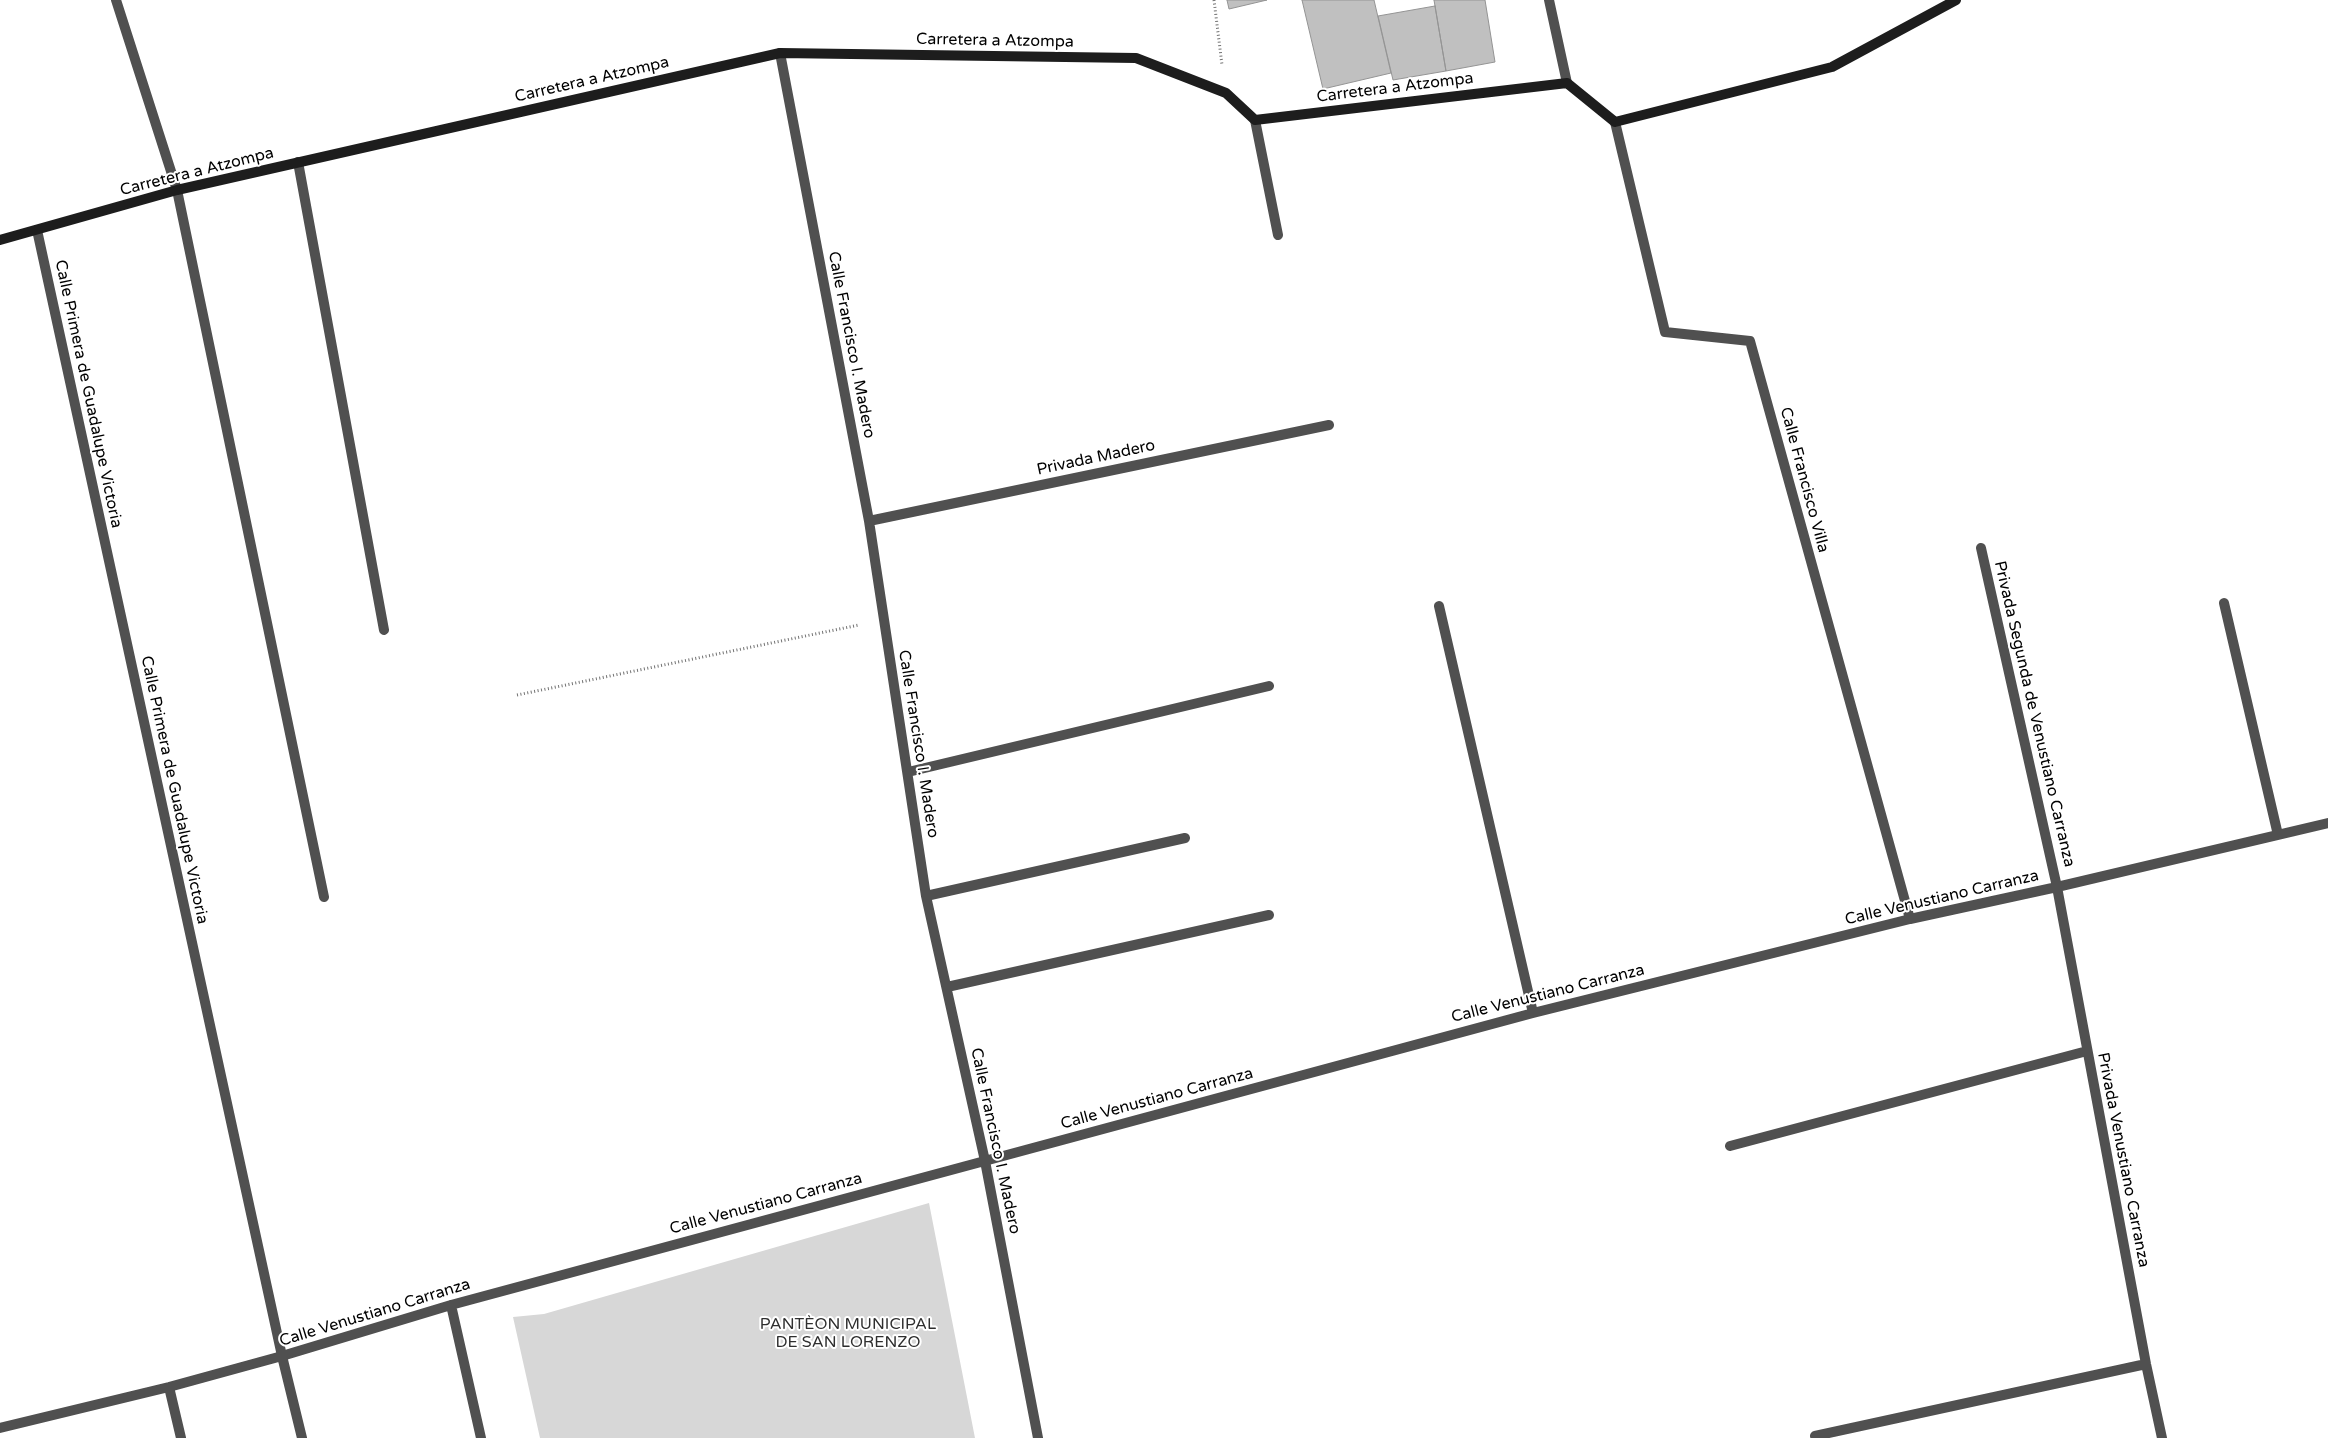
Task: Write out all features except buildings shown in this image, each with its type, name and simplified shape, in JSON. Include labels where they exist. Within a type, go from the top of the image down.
[{"type":"main road","points":[[1567,83],[1615,122],[1832,67],[1956,0]]},
{"type":"main road","name":"Carretera a Atzompa","points":[[0,240],[177,190],[780,53],[1136,58],[1226,93],[1255,120],[1567,83]]},
{"type":"street","points":[[116,0],[177,190],[324,897]]},
{"type":"street","points":[[1550,0],[1567,83]]},
{"type":"street","name":"Calle Francisco I. Madero","points":[[780,53],[869,521],[926,896],[985,1161],[1038,1438]]},
{"type":"street","points":[[1255,120],[1278,235]]},
{"type":"street","name":"Calle Francisco Villa","points":[[1615,122],[1665,332],[1750,341],[1910,919]]},
{"type":"street","points":[[298,162],[384,630]]},
{"type":"street","name":"Calle Primera de Guadalupe Victoria","points":[[36,230],[282,1356]]},
{"type":"street","name":"Privada Madero","points":[[869,521],[1329,425]]},
{"type":"street","name":"Privada Segunda de Venustiano Carranza","points":[[1981,548],[2057,887]]},
{"type":"street","points":[[2224,602],[2278,835]]},
{"type":"street","points":[[1439,606],[1533,1012]]},
{"type":"street","points":[[908,772],[1270,686]]},
{"type":"street","name":"Calle Venustiano Carranza","points":[[0,1428],[169,1387],[282,1356],[451,1305],[1533,1012],[1910,919],[2057,887],[2328,823]]},
{"type":"street","points":[[926,896],[1185,838]]},
{"type":"street","name":"Privada Venustiano Carranza","points":[[2057,887],[2146,1364],[2162,1438]]},
{"type":"street","points":[[946,987],[1269,915]]},
{"type":"street","points":[[1730,1146],[2087,1051]]},
{"type":"street","points":[[451,1305],[481,1438]]},
{"type":"street","points":[[282,1356],[302,1438]]},
{"type":"street","points":[[1815,1436],[2146,1364]]},
{"type":"street","points":[[169,1387],[181,1438]]},
{"type":"path","points":[[1214,0],[1226,93]]},
{"type":"path","points":[[517,695],[883,620]]},
{"type":"green space","name":"PANTÈON MUNICIPAL DE SAN LORENZO","points":[[929,1203],[975,1438],[540,1438],[513,1317],[544,1314]]}]
